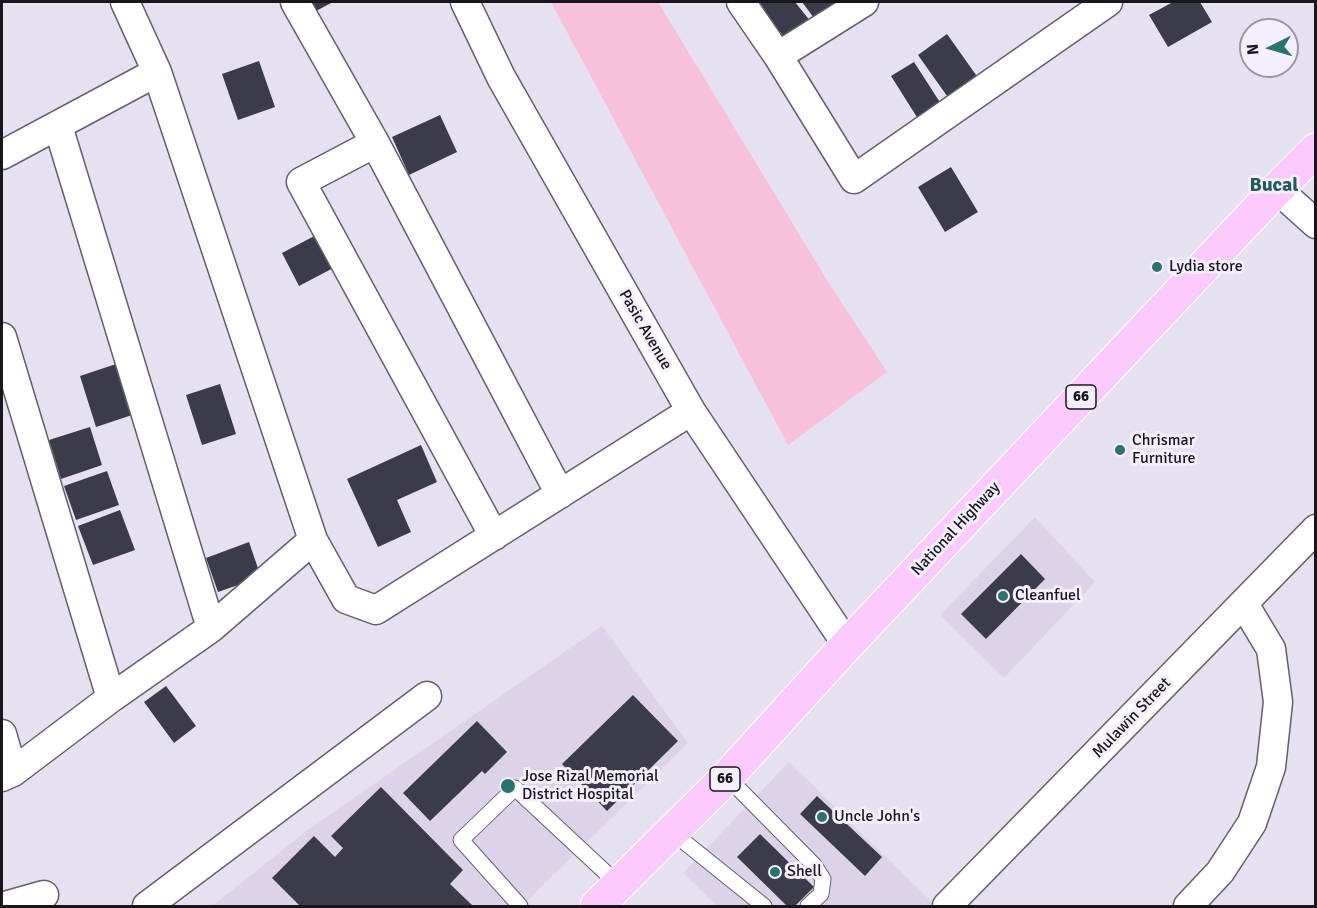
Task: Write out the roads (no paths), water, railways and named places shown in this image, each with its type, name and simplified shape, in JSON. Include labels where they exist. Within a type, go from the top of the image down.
[{"type":"main road","name":"National Highway","points":[[608,896],[727,777],[847,645],[1316,150]]},
{"type":"street","points":[[125,2],[157,72],[313,540],[346,599],[376,610],[691,411]]},
{"type":"street","points":[[295,2],[375,143],[560,494]]},
{"type":"street","name":"Pasic Avenue","points":[[465,2],[501,77],[691,411],[847,645]]},
{"type":"street","points":[[741,2],[778,56],[854,179],[1108,2]]},
{"type":"street","points":[[778,56],[864,2]]},
{"type":"street","points":[[2,155],[157,72]]},
{"type":"street","points":[[58,126],[211,628]]},
{"type":"street","points":[[375,143],[301,182],[494,536]]},
{"type":"street","points":[[1277,189],[1316,225]]},
{"type":"street","points":[[2,338],[111,698]]},
{"type":"street","name":"Mulawin Street","points":[[947,906],[1316,529]]},
{"type":"street","points":[[2,734],[7,775],[211,628],[313,540]]},
{"type":"street","points":[[1188,906],[1220,872],[1252,824],[1271,767],[1278,702],[1271,649],[1244,604]]},
{"type":"street","points":[[147,906],[427,696]]},
{"type":"street","points":[[5,906],[44,895]]},
{"type":"lane","points":[[727,777],[814,865],[823,879],[821,894],[808,906]]},
{"type":"lane","points":[[520,906],[461,840],[516,788],[608,896]]},
{"type":"lane","points":[[672,832],[764,906]]},
{"type":"place","name":"Lydia store","points":[[1157,267]]},
{"type":"place","name":"Chrismar Furniture","points":[[1120,450]]},
{"type":"place","name":"Cleanfuel","points":[[1003,596]]},
{"type":"place","name":"Jose Rizal Memorial District Hospital","points":[[508,786]]},
{"type":"place","name":"Uncle John's","points":[[822,817]]},
{"type":"place","name":"Shell","points":[[775,872]]},
{"type":"district","name":"Bucal","points":[[1274,186]]}]
